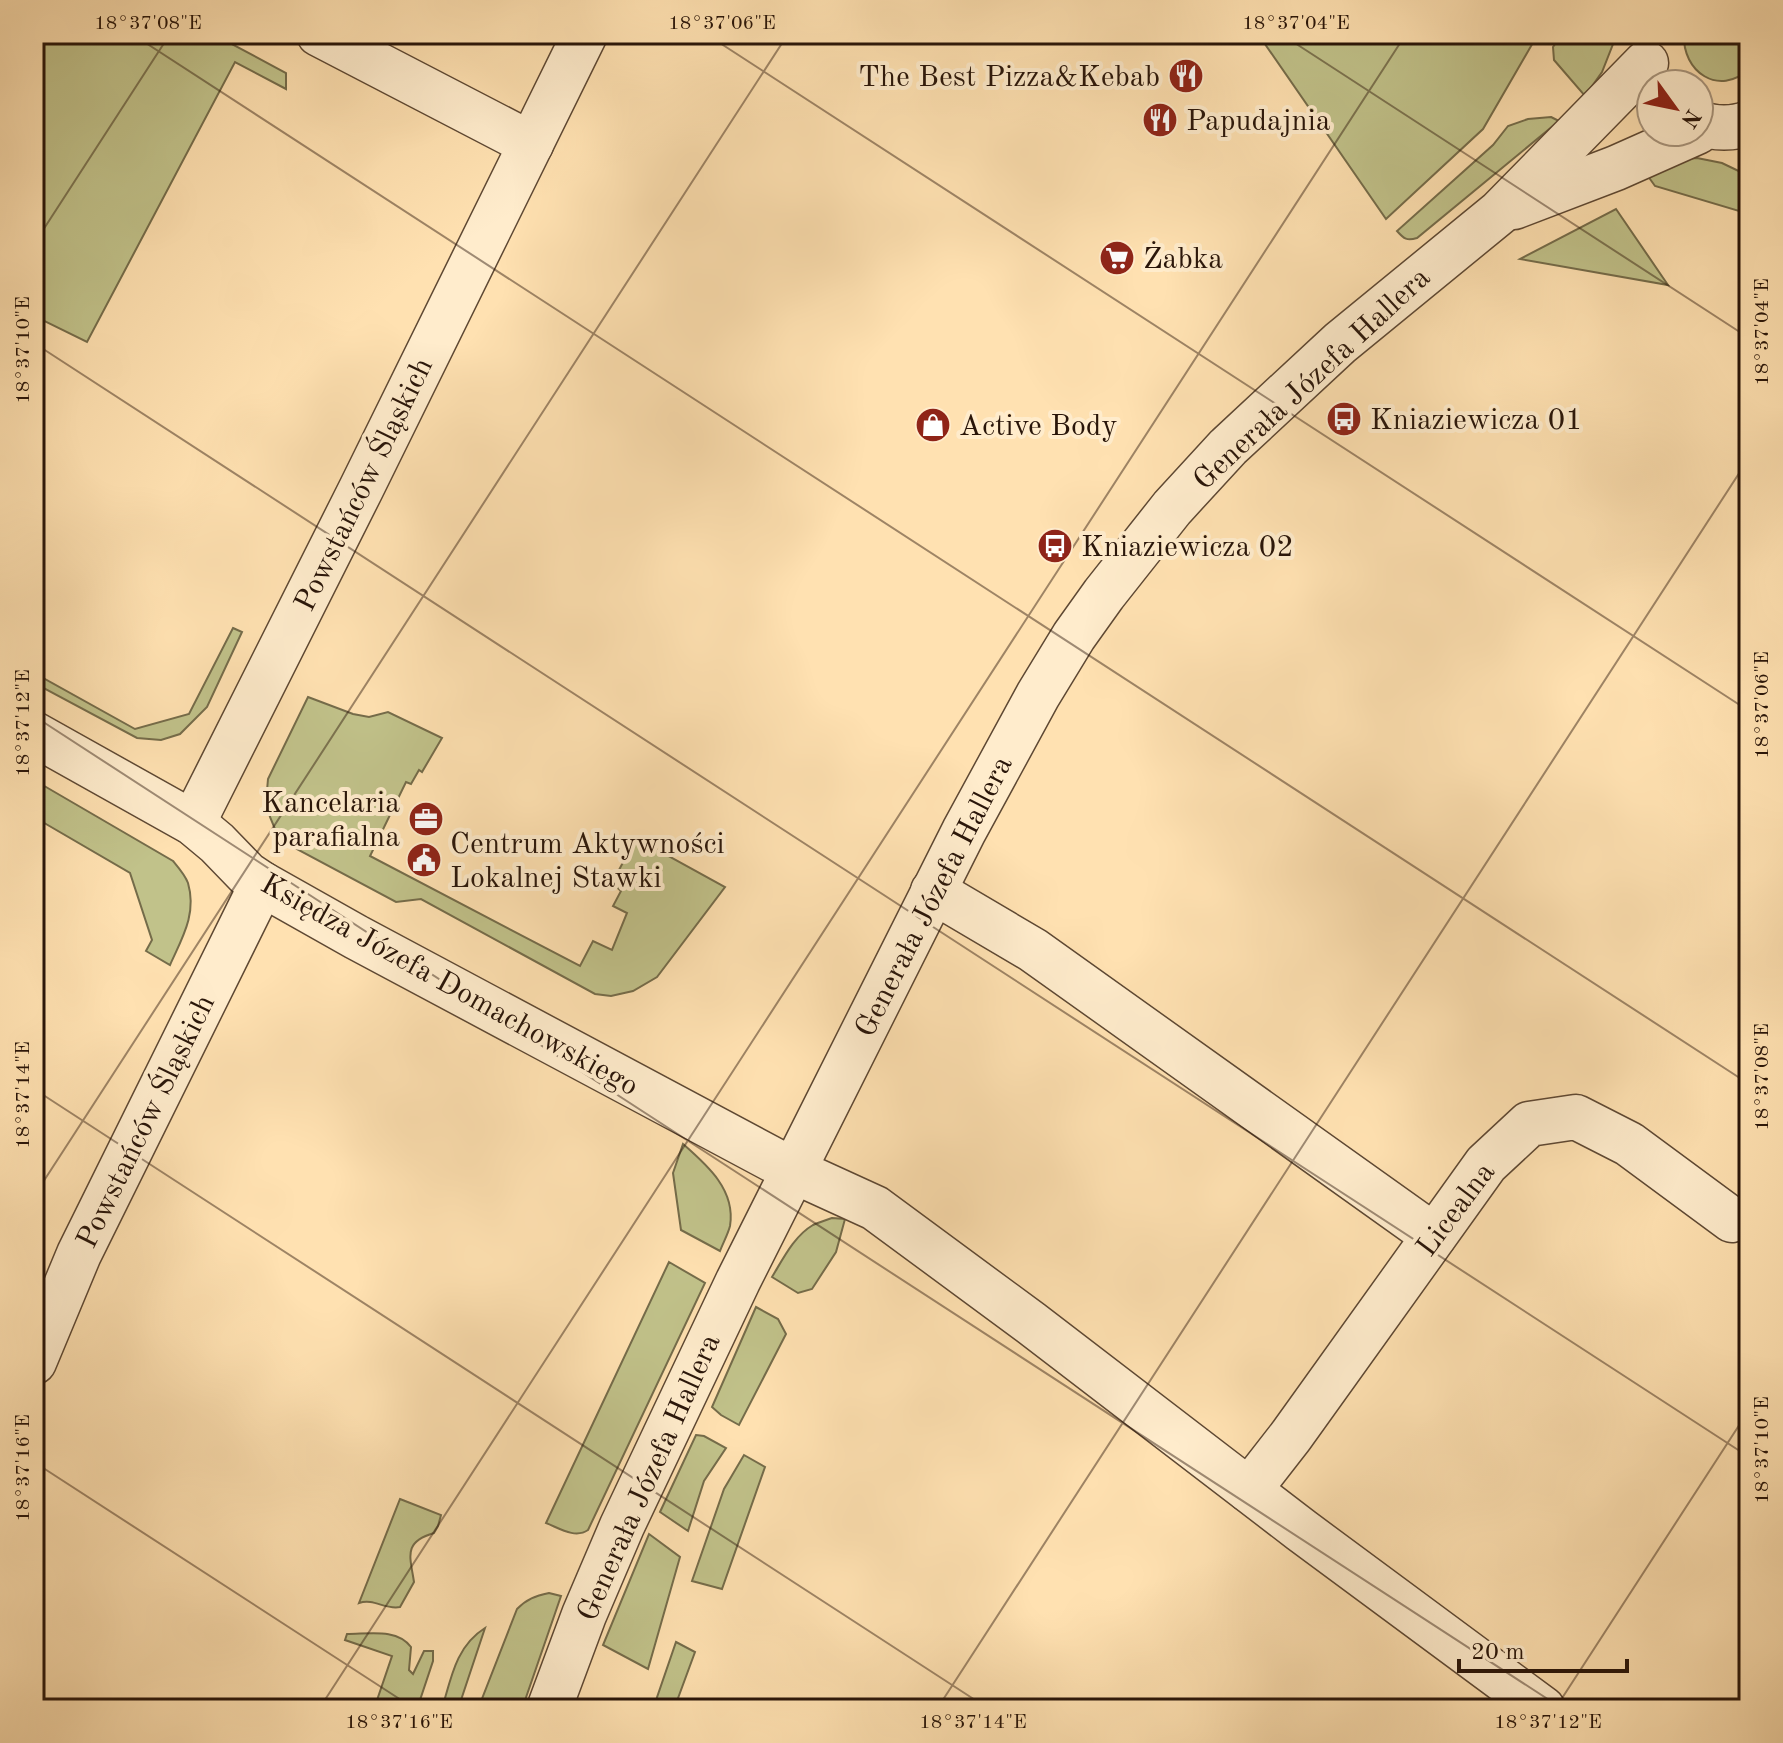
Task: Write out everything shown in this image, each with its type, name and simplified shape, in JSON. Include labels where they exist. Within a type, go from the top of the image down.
[{"type":"street","points":[[319,34],[531,144]]},
{"type":"street","name":"Powstańców Śląskich","points":[[193,823],[585,34]]},
{"type":"street","name":"Generała Józefa Hallera","points":[[549,1709],[590,1601],[644,1476],[732,1294],[933,891],[1018,732],[1074,636],[1172,508],[1228,447],[1340,343],[1500,212],[1649,60]]},
{"type":"street","name":"Generała Józefa Hallera","points":[[1500,212],[1662,148]]},
{"type":"street","name":"Księdza Józefa Domachowskiego","points":[[34,734],[193,823],[247,874],[262,884],[794,1171]]},
{"type":"street","name":"Powstańców Śląskich","points":[[34,1362],[79,1254],[262,884]]},
{"type":"street","points":[[933,891],[1033,950],[1434,1236]]},
{"type":"street","name":"Licealna","points":[[1249,1490],[1486,1164],[1529,1124],[1576,1117],[1629,1144],[1732,1220]]},
{"type":"street","points":[[794,1171],[875,1208],[1543,1709]]},
{"type":"green space","points":[[34,34],[213,34],[286,73],[286,89],[235,62],[87,342],[34,316]]},
{"type":"green space","points":[[1258,34],[1538,34],[1483,129],[1386,219]]},
{"type":"green space","points":[[1562,34],[1617,34],[1602,72],[1585,96],[1554,60],[1553,47]]},
{"type":"green space","points":[[1684,34],[1749,34],[1749,69],[1726,81],[1715,80],[1715,68],[1695,68],[1685,48]]},
{"type":"green space","points":[[1551,117],[1559,121],[1417,238],[1406,239],[1397,231],[1493,145],[1508,126],[1528,119]]},
{"type":"green space","points":[[1697,158],[1722,163],[1749,176],[1749,214],[1655,186],[1645,172],[1676,159]]},
{"type":"green space","points":[[1616,209],[1668,285],[1520,259]]},
{"type":"green space","points":[[233,628],[242,632],[207,707],[180,734],[161,740],[137,738],[34,683],[34,673],[135,729],[189,714]]},
{"type":"green space","points":[[308,697],[369,717],[388,712],[442,738],[422,772],[419,770],[411,784],[406,782],[370,856],[580,966],[593,941],[612,950],[627,913],[613,906],[621,891],[612,883],[636,838],[725,887],[657,977],[633,991],[611,996],[595,994],[421,899],[396,902],[291,846],[277,834],[266,802],[268,779]]},
{"type":"green space","points":[[34,780],[173,861],[181,871],[188,883],[191,905],[187,926],[170,965],[146,951],[152,940],[130,873],[34,817]]},
{"type":"green space","points":[[683,1144],[718,1179],[729,1201],[730,1226],[720,1251],[681,1230],[673,1173]]},
{"type":"green space","points":[[832,1218],[845,1219],[836,1252],[812,1289],[798,1293],[772,1277],[800,1235],[813,1225]]},
{"type":"green space","points":[[669,1262],[705,1283],[588,1530],[572,1533],[562,1530],[546,1523]]},
{"type":"green space","points":[[756,1307],[778,1319],[786,1334],[739,1425],[712,1407]]},
{"type":"green space","points":[[696,1435],[726,1448],[704,1481],[688,1531],[660,1512]]},
{"type":"green space","points":[[744,1455],[765,1467],[722,1589],[692,1581],[724,1489]]},
{"type":"green space","points":[[400,1499],[441,1515],[438,1526],[434,1533],[413,1546],[410,1557],[414,1582],[400,1607],[359,1603]]},
{"type":"green space","points":[[649,1534],[680,1557],[648,1669],[603,1645]]},
{"type":"green space","points":[[549,1593],[561,1596],[522,1709],[478,1709],[517,1609],[532,1598]]},
{"type":"green space","points":[[485,1628],[458,1709],[442,1709],[461,1653]]},
{"type":"green space","points":[[382,1633],[405,1641],[411,1647],[409,1670],[413,1674],[424,1651],[433,1651],[433,1661],[417,1709],[374,1709],[392,1656],[345,1640],[347,1634]]},
{"type":"green space","points":[[676,1642],[695,1652],[674,1709],[653,1709]]},
{"type":"place","name":"The Best Pizza&Kebab","points":[[1186,76]]},
{"type":"place","name":"Papudajnia","points":[[1160,120]]},
{"type":"place","name":"Żabka","points":[[1117,258]]},
{"type":"place","name":"Kniaziewicza 01","points":[[1344,419]]},
{"type":"place","name":"Active Body","points":[[933,425]]},
{"type":"place","name":"Kniaziewicza 02","points":[[1055,546]]},
{"type":"place","name":"Kancelaria parafialna","points":[[426,819]]},
{"type":"place","name":"Centrum Aktywności Lokalnej Stawki","points":[[424,860]]}]
